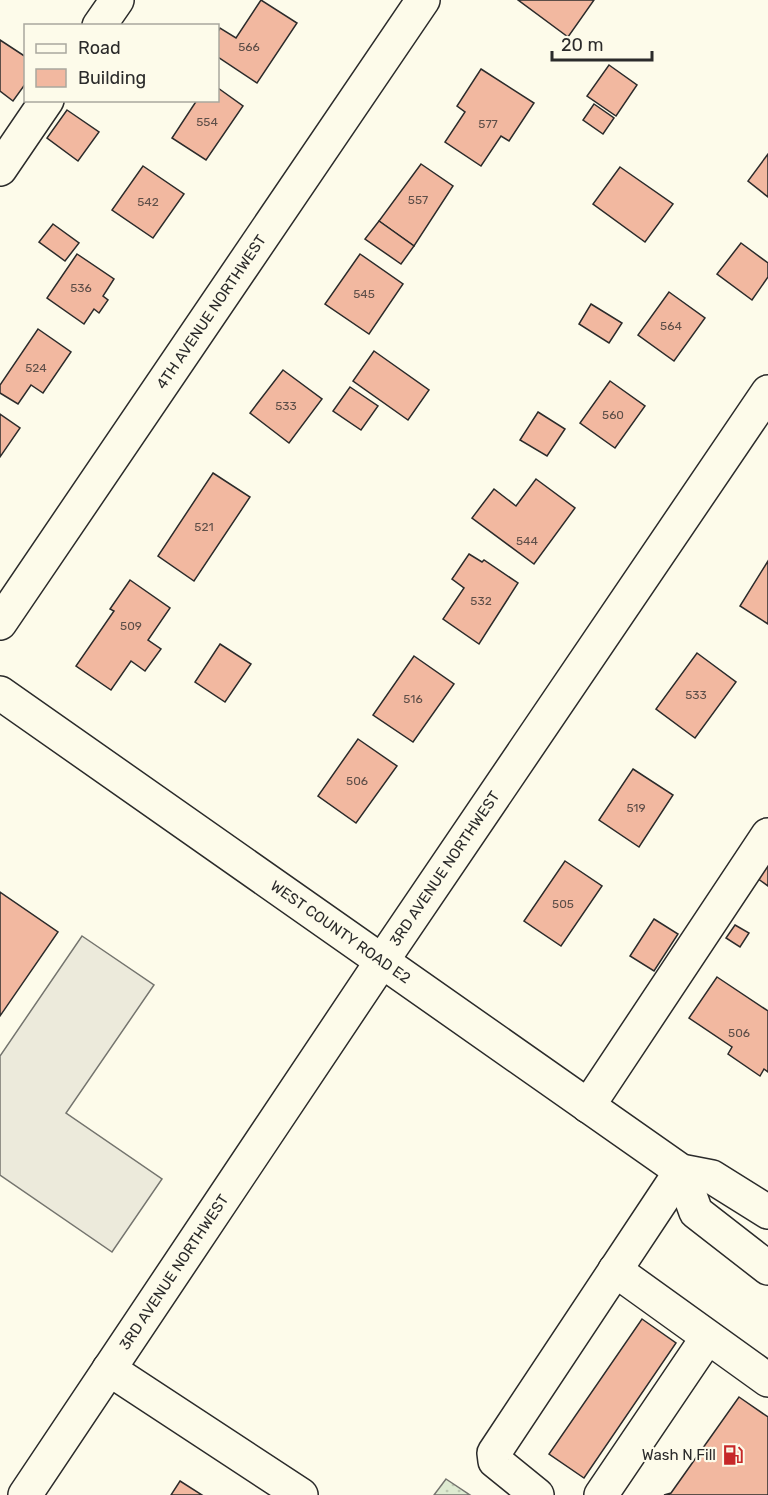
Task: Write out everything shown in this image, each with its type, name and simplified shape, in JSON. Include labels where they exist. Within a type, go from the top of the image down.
[{"type":"street","points":[[100,24],[117,0]]},
{"type":"street","name":"4TH AVENUE NORTHWEST","points":[[0,623],[423,0]]},
{"type":"street","points":[[0,170],[47,102]]},
{"type":"street","name":"3RD AVENUE NORTHWEST","points":[[25,1495],[382,961],[768,392]]},
{"type":"street","name":"WEST COUNTY ROAD E2","points":[[0,693],[681,1171],[712,1177],[768,1212]]},
{"type":"street","points":[[588,1106],[768,835]]},
{"type":"street","points":[[681,1171],[696,1212],[768,1268]]},
{"type":"street","points":[[537,1495],[495,1461],[494,1453],[681,1171]]},
{"type":"street","points":[[615,1270],[768,1380]]},
{"type":"street","points":[[601,1495],[699,1350],[710,1339]]},
{"type":"street","points":[[109,1369],[301,1495]]},
{"type":"green space","points":[[446,1479],[470,1495],[434,1495]]},
{"type":"shaded area","points":[[82,936],[154,985],[66,1113],[162,1179],[112,1252],[0,1175],[0,1056]]},
{"type":"building","points":[[261,0],[297,23],[257,83],[219,58],[220,28],[236,38]]},
{"type":"building","points":[[518,0],[594,0],[568,37]]},
{"type":"building","points":[[0,40],[24,56],[24,86],[13,101],[0,91]]},
{"type":"building","points":[[609,65],[637,85],[616,116],[587,96]]},
{"type":"building","points":[[481,69],[534,103],[509,141],[501,136],[481,166],[445,142],[465,112],[457,106]]},
{"type":"building","points":[[219,89],[243,106],[206,160],[172,138],[196,102],[219,102]]},
{"type":"building","points":[[594,104],[614,118],[603,134],[583,120]]},
{"type":"building","points":[[67,110],[99,132],[78,161],[47,138]]},
{"type":"building","points":[[768,154],[768,197],[748,181]]},
{"type":"building","points":[[421,164],[453,186],[414,246],[379,221]]},
{"type":"building","points":[[143,166],[184,194],[153,238],[112,210]]},
{"type":"building","points":[[620,167],[673,204],[645,242],[593,204]]},
{"type":"building","points":[[379,221],[414,246],[401,264],[365,239]]},
{"type":"building","points":[[53,224],[79,243],[65,261],[39,242]]},
{"type":"building","points":[[741,243],[768,263],[768,277],[752,300],[717,274]]},
{"type":"building","points":[[77,254],[114,279],[103,296],[108,300],[99,313],[94,309],[84,324],[47,298]]},
{"type":"building","points":[[360,254],[403,284],[369,334],[325,304]]},
{"type":"building","points":[[669,292],[705,318],[674,361],[638,335]]},
{"type":"building","points":[[591,304],[622,323],[609,343],[579,324]]},
{"type":"building","points":[[38,329],[71,352],[43,393],[31,385],[18,404],[0,393],[0,385]]},
{"type":"building","points":[[374,351],[429,390],[408,420],[353,381]]},
{"type":"building","points":[[283,370],[322,399],[289,443],[250,413]]},
{"type":"building","points":[[610,381],[645,406],[615,448],[580,423]]},
{"type":"building","points":[[350,387],[378,406],[361,430],[333,411]]},
{"type":"building","points":[[538,412],[565,429],[547,456],[520,440]]},
{"type":"building","points":[[0,414],[20,428],[0,457]]},
{"type":"building","points":[[213,473],[250,497],[194,581],[158,556]]},
{"type":"building","points":[[536,479],[575,508],[534,564],[472,518],[494,489],[516,506]]},
{"type":"building","points":[[469,554],[482,562],[484,560],[518,583],[479,644],[443,619],[464,588],[452,579]]},
{"type":"building","points":[[768,561],[768,624],[740,606]]},
{"type":"building","points":[[130,580],[170,608],[148,640],[161,649],[145,671],[131,661],[111,690],[76,666],[114,611],[110,609]]},
{"type":"building","points":[[220,644],[251,664],[225,702],[195,682]]},
{"type":"building","points":[[697,653],[736,682],[695,738],[656,709]]},
{"type":"building","points":[[414,656],[454,684],[413,742],[373,715]]},
{"type":"building","points":[[358,739],[397,766],[356,823],[318,796]]},
{"type":"building","points":[[633,769],[673,795],[639,847],[599,820]]},
{"type":"building","points":[[768,854],[768,886],[753,875]]},
{"type":"building","points":[[565,861],[602,886],[561,946],[524,921]]},
{"type":"building","points":[[0,892],[58,932],[0,1016]]},
{"type":"building","points":[[654,919],[678,934],[654,971],[630,956]]},
{"type":"building","points":[[735,925],[749,933],[740,947],[726,938]]},
{"type":"building","points":[[717,977],[768,1011],[768,1072],[764,1069],[760,1076],[728,1054],[732,1047],[689,1018]]},
{"type":"building","points":[[642,1319],[676,1343],[584,1478],[549,1454]]},
{"type":"building","name":"Wash N Fill","points":[[739,1397],[768,1417],[768,1495],[664,1495],[671,1493]]},
{"type":"building","points":[[180,1481],[202,1495],[171,1495]]},
{"type":"place","name":"Wash N Fill","points":[[733,1455]]}]
